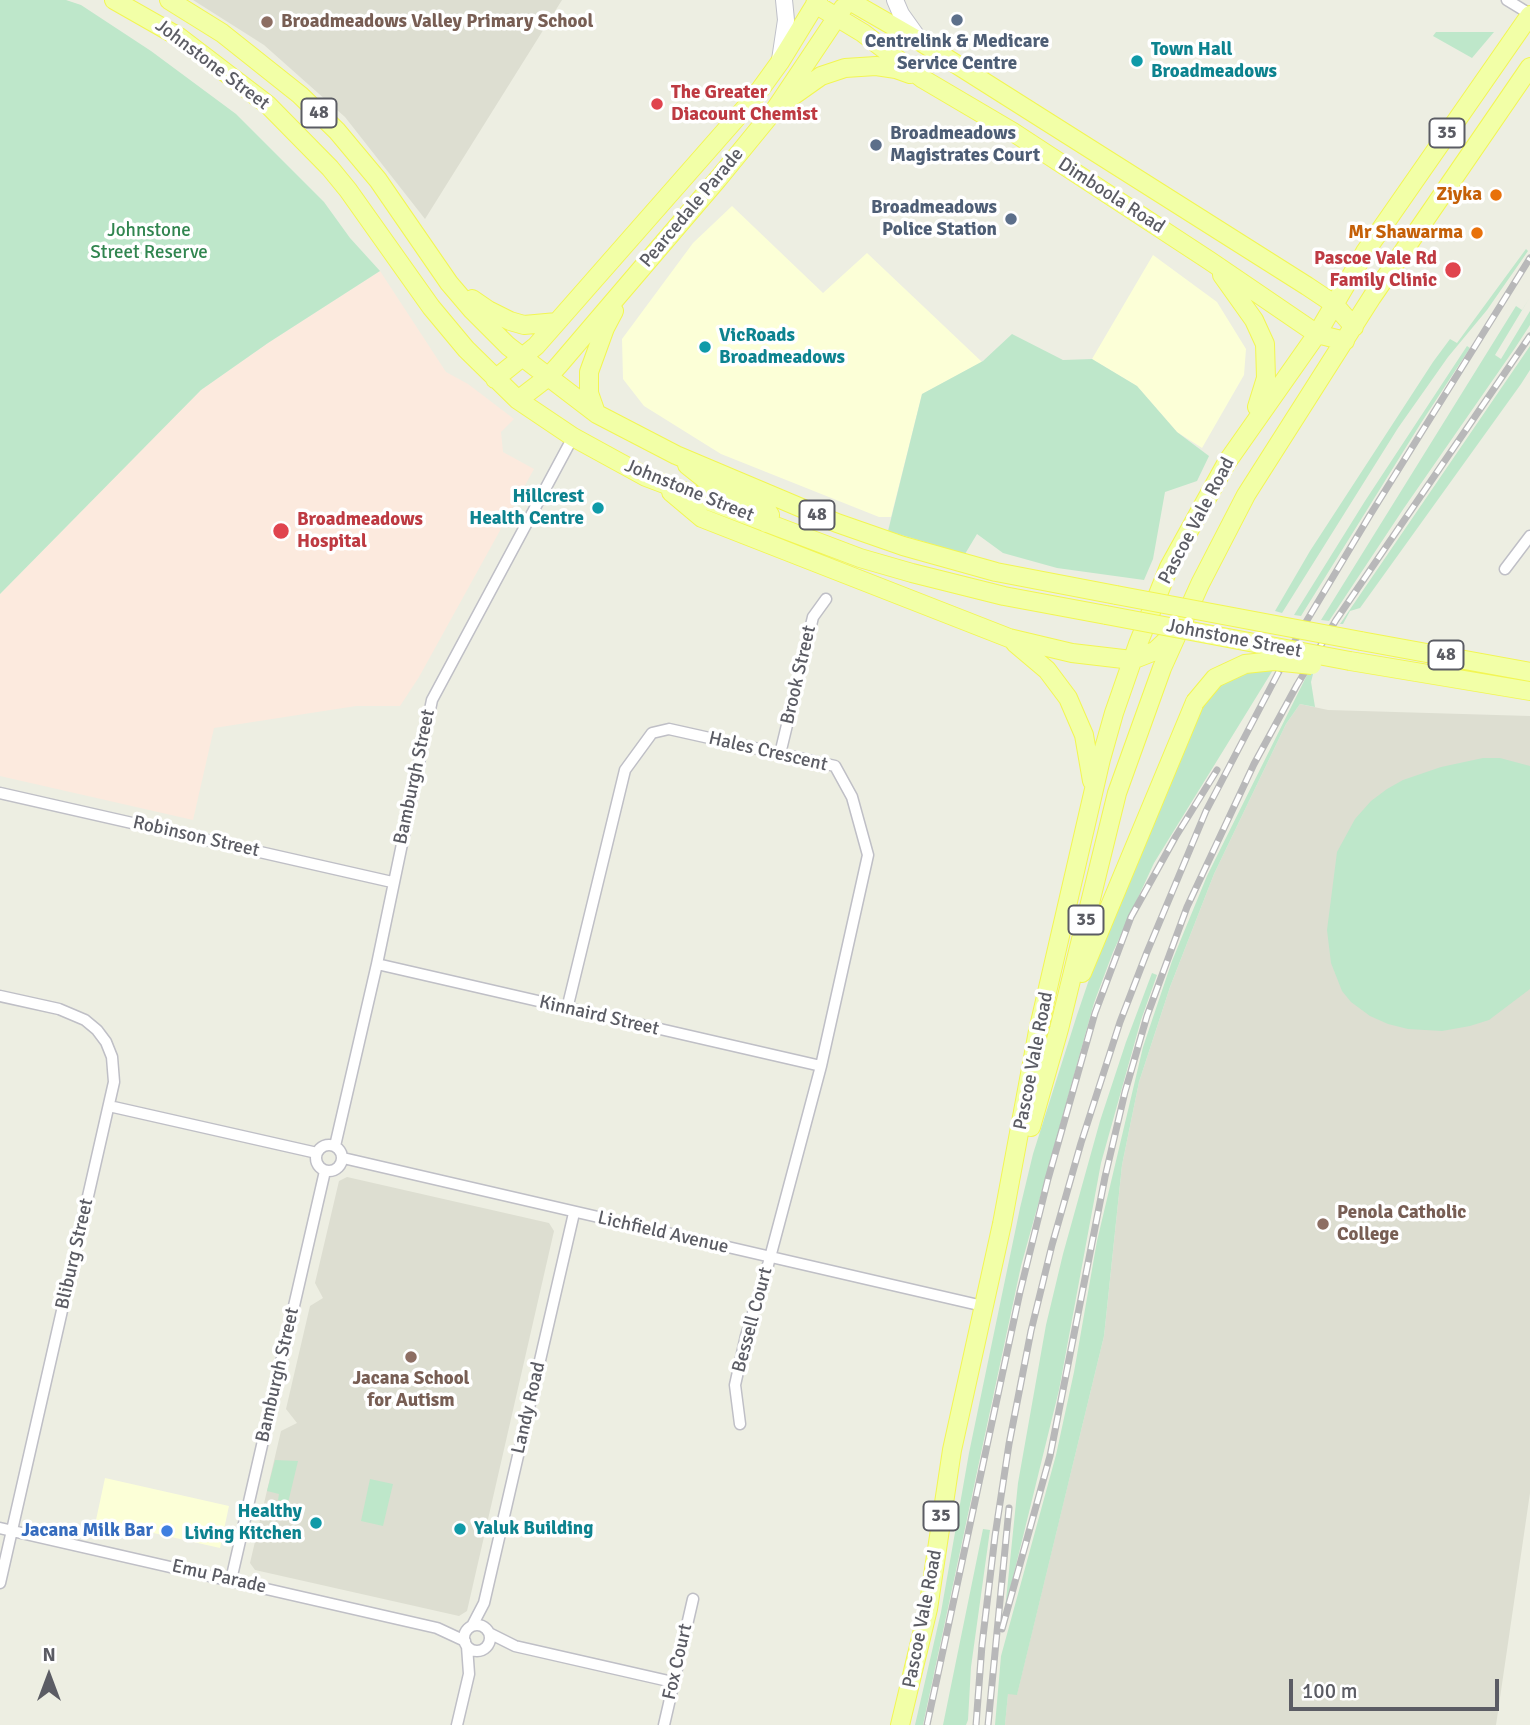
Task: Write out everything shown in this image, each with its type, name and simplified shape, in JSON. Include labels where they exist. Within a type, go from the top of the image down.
[{"type":"main road","name":"Johnstone Street","points":[[114,0],[179,37],[247,87],[296,132],[348,190],[447,327],[518,400],[573,437],[646,477],[860,558],[912,573],[1004,596],[1350,661]]},
{"type":"main road","name":"Johnstone Street","points":[[169,0],[246,51],[300,95],[337,131],[378,180],[449,283],[481,319],[523,358],[597,414],[676,454],[837,523],[904,546],[996,572],[1530,672]]},
{"type":"main road","name":"Pearcedale Parade","points":[[518,400],[548,377],[776,108],[848,0]]},
{"type":"main road","name":"Dimboola Road","points":[[814,1],[923,79],[1013,132],[1317,334],[1350,334],[1334,304],[921,43],[848,0]]},
{"type":"main road","name":"Pearcedale Parade","points":[[495,379],[523,358],[557,322],[754,98],[780,62],[814,1]]},
{"type":"main road","name":"Pascoe Vale Road","points":[[900,1725],[929,1609],[952,1450],[1002,1224],[1038,1031],[1093,795],[1114,713],[1132,660],[1175,556],[1215,482],[1250,427],[1317,334],[1365,252],[1530,15]]},
{"type":"main road","points":[[776,108],[821,76],[845,68],[876,66],[896,69],[923,79]]},
{"type":"main road","name":"Pascoe Vale Road","points":[[1002,1224],[1059,1029],[1117,793],[1162,668],[1219,545],[1246,495],[1350,334],[1530,67]]},
{"type":"main road","points":[[676,186],[697,203]]},
{"type":"main road","points":[[1210,261],[1254,320],[1265,344],[1266,378],[1250,427]]},
{"type":"main road","points":[[597,414],[589,393],[589,372],[605,328],[630,280]]},
{"type":"main road","points":[[449,283],[488,310],[510,321],[524,325],[557,322]]},
{"type":"main road","points":[[676,454],[707,482],[765,507],[770,515],[766,523]]},
{"type":"main road","points":[[646,477],[677,496],[702,518],[1002,635],[1072,653],[1132,660],[1155,651],[1185,621]]},
{"type":"main road","points":[[1002,635],[1036,659],[1053,676],[1068,698],[1086,741],[1093,795]]},
{"type":"main road","points":[[1059,1029],[1158,785],[1195,702],[1215,678],[1245,664],[1274,661],[1323,666],[1350,661]]},
{"type":"main road","name":"48","points":[[1350,661],[1530,691]]},
{"type":"street","points":[[780,62],[786,20],[784,0]]},
{"type":"street","points":[[895,0],[901,14],[921,43]]},
{"type":"street","points":[[1507,0],[1530,15]]},
{"type":"street","name":"Bamburgh Street","points":[[335,1146],[377,964],[432,699],[573,437]]},
{"type":"street","points":[[1504,569],[1530,536]]},
{"type":"street","name":"Brook Street","points":[[780,754],[813,617],[826,599]]},
{"type":"street","name":"Hales Crescent","points":[[568,1009],[625,770],[652,733],[669,729],[835,766],[852,797],[868,855],[821,1066],[769,1257]]},
{"type":"street","name":"Robinson Street","points":[[0,793],[392,882]]},
{"type":"street","name":"Kinnaird Street","points":[[377,964],[821,1066]]},
{"type":"street","name":"Bliburg Street","points":[[0,996],[73,1013],[97,1030],[109,1049],[114,1071],[109,1107],[0,1583]]},
{"type":"street","points":[[109,1107],[317,1153]]},
{"type":"street","points":[[323,1146],[335,1146],[341,1152],[342,1158],[335,1170],[325,1171],[318,1165],[317,1153],[323,1146]]},
{"type":"street","name":"Lichfield Avenue","points":[[342,1158],[984,1306]]},
{"type":"street","name":"Bamburgh Street","points":[[231,1580],[325,1171]]},
{"type":"street","name":"Landy Road","points":[[470,1627],[484,1603],[574,1213]]},
{"type":"street","name":"Bessell Court","points":[[740,1424],[736,1381],[769,1257]]},
{"type":"street","name":"Emu Parade","points":[[0,1528],[437,1628],[466,1643]]},
{"type":"street","name":"Fox Court","points":[[664,1725],[693,1600]]},
{"type":"street","name":"Landy Road","points":[[484,1603],[487,1631]]},
{"type":"street","points":[[469,1674],[465,1634],[470,1627],[480,1625],[515,1646],[673,1682]]},
{"type":"street","name":"Emu Parade","points":[[437,1628],[470,1627]]},
{"type":"street","points":[[457,1725],[469,1674],[489,1640],[487,1631]]},
{"type":"street","points":[[466,1643],[474,1650],[515,1646]]},
{"type":"shaded area","points":[[193,0],[562,0],[425,219],[345,117],[264,45]]},
{"type":"shaded area","points":[[732,206],[823,293],[867,253],[982,362],[922,394],[891,517],[879,517],[721,454],[644,406],[623,379],[622,339],[693,243]]},
{"type":"shaded area","points":[[1153,255],[1217,302],[1246,349],[1244,375],[1202,448],[1177,432],[1137,386],[1092,359]]},
{"type":"shaded area","name":"Broadmeadows Hospital","points":[[380,271],[446,372],[468,384],[514,419],[501,432],[503,452],[534,469],[419,677],[400,706],[356,706],[214,728],[193,820],[0,776],[0,594],[201,390]]},
{"type":"shaded area","name":"Penola Catholic College","points":[[1300,704],[1328,710],[1530,716],[1530,1493],[1496,1725],[1005,1725],[1008,1693],[1017,1694],[1104,1336],[1122,1165],[1139,1082],[1170,987],[1214,874],[1286,724]]},
{"type":"shaded area","name":"Jacana School for Autism","points":[[347,1177],[549,1223],[554,1231],[467,1611],[459,1616],[255,1570],[250,1563],[281,1431],[297,1423],[286,1409],[310,1306],[323,1298],[315,1283],[339,1181]]},
{"type":"shaded area","points":[[105,1478],[229,1506],[220,1548],[96,1520]]},
{"type":"green space","name":"Johnstone Street Reserve","points":[[0,0],[66,0],[81,5],[151,51],[236,114],[324,202],[350,238],[380,271],[201,390],[0,594]]},
{"type":"green space","points":[[1436,32],[1494,32],[1472,58],[1433,36]]},
{"type":"green space","points":[[1526,249],[1528,251],[1487,310],[1448,357],[1398,428],[1282,613],[1275,611],[1310,551],[1433,362],[1450,339],[1457,343]]},
{"type":"green space","points":[[1530,297],[1495,355],[1501,359],[1530,311],[1530,325],[1329,621],[1321,620],[1516,306],[1522,310]]},
{"type":"green space","points":[[1012,334],[1063,360],[1092,359],[1137,386],[1177,432],[1209,456],[1197,481],[1165,492],[1153,559],[1144,580],[1057,568],[1003,553],[977,534],[965,554],[888,531],[922,394],[983,361]]},
{"type":"green space","points":[[1467,346],[1470,348],[1301,616],[1294,615],[1365,501]]},
{"type":"green space","points":[[1530,346],[1530,370],[1521,384],[1360,608],[1350,611],[1343,624],[1340,624]]},
{"type":"green space","points":[[1276,665],[1154,863],[1113,952],[1094,1003],[1021,1266],[923,1725],[915,1725],[941,1612],[969,1453],[1020,1208],[1033,1154],[1097,956],[1200,705],[1218,685],[1240,672]]},
{"type":"green space","points":[[1310,669],[1314,670],[1311,682],[1315,707],[1300,704],[1286,724],[1214,874],[1170,987],[1139,1082],[1122,1165],[1104,1336],[1017,1695],[1008,1694],[1005,1725],[995,1725],[1001,1656],[1056,1455],[1097,1241],[1143,1047],[1172,961],[1207,876]]},
{"type":"green space","points":[[1483,758],[1500,758],[1530,766],[1530,989],[1489,1020],[1470,1026],[1442,1031],[1408,1029],[1388,1024],[1370,1016],[1351,1002],[1342,991],[1331,963],[1327,930],[1337,852],[1355,819],[1371,801],[1387,789],[1403,780],[1441,767]]},
{"type":"green space","points":[[1152,973],[1157,975],[1141,1020],[1101,1163],[1059,1390],[1005,1610],[1018,1483],[1046,1325],[1100,1121]]},
{"type":"green space","points":[[275,1460],[298,1461],[288,1503],[278,1500],[279,1494],[267,1491]]},
{"type":"green space","points":[[370,1479],[393,1484],[383,1526],[361,1521]]},
{"type":"green space","points":[[983,1529],[990,1530],[971,1667],[968,1720],[966,1725],[943,1725]]},
{"type":"railway","points":[[976,1725],[995,1536],[1009,1444],[1031,1331],[1081,1143],[1120,1022],[1206,811],[1297,637],[1530,258]]},
{"type":"railway","points":[[1002,1629],[1050,1456],[1105,1177],[1125,1092],[1147,1016],[1187,907],[1254,764],[1336,620],[1530,336]]},
{"type":"railway","points":[[927,1725],[1020,1292],[1048,1179],[1095,1013],[1131,917],[1217,770]]},
{"type":"railway","points":[[988,1725],[1009,1508]]},
{"type":"place","name":"Centrelink & Medicare Service Centre","points":[[957,20]]},
{"type":"place","name":"Broadmeadows Valley Primary School","points":[[267,22]]},
{"type":"place","name":"Town Hall Broadmeadows","points":[[1137,61]]},
{"type":"place","name":"The Greater Diacount Chemist","points":[[657,104]]},
{"type":"place","name":"Broadmeadows Magistrates Court","points":[[876,145]]},
{"type":"place","name":"Ziyka","points":[[1496,195]]},
{"type":"place","name":"Broadmeadows Police Station","points":[[1011,219]]},
{"type":"place","name":"Mr Shawarma","points":[[1477,233]]},
{"type":"place","name":"Pascoe Vale Rd Family Clinic","points":[[1453,270]]},
{"type":"place","name":"VicRoads Broadmeadows","points":[[705,347]]},
{"type":"place","name":"Hillcrest Health Centre","points":[[598,508]]},
{"type":"place","name":"Broadmeadows Hospital","points":[[281,531]]},
{"type":"place","name":"Penola Catholic College","points":[[1323,1224]]},
{"type":"place","name":"Jacana School for Autism","points":[[411,1357]]},
{"type":"place","name":"Healthy Living Kitchen","points":[[316,1523]]},
{"type":"place","name":"Yaluk Building","points":[[460,1529]]},
{"type":"place","name":"Jacana Milk Bar","points":[[167,1531]]}]
